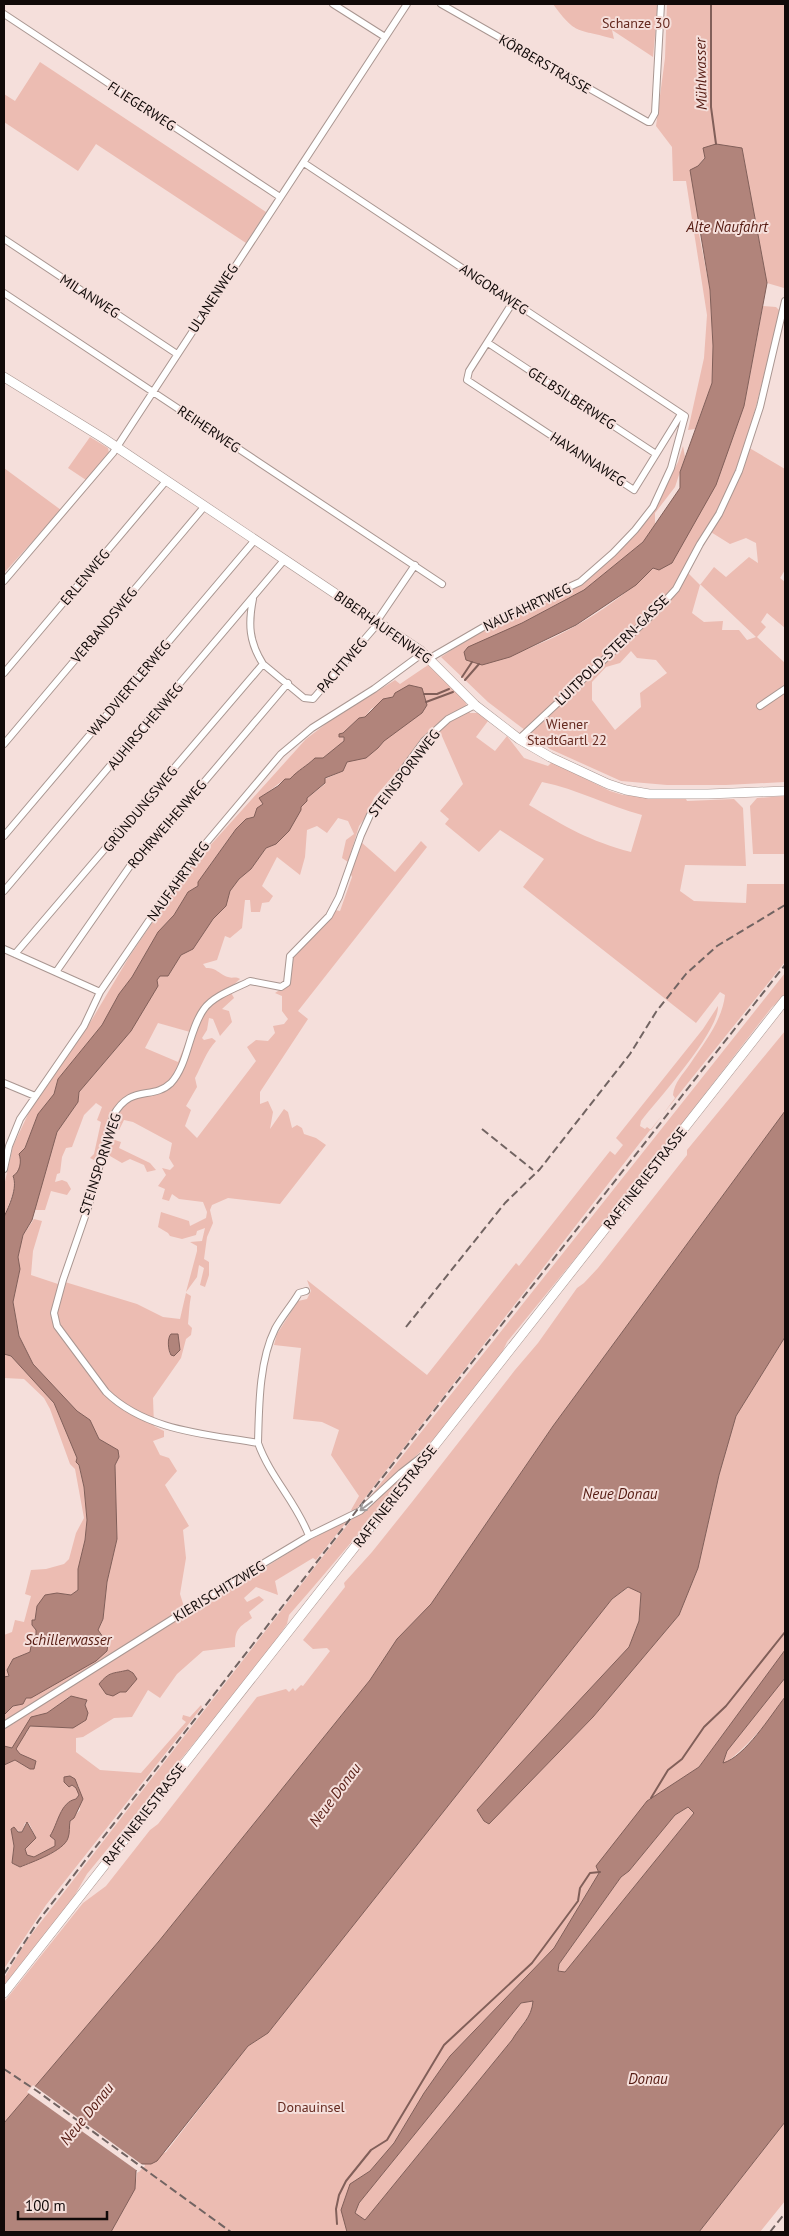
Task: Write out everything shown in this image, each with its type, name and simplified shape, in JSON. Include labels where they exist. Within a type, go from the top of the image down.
[{"type":"main road","name":"BIBERHAUFENWEG","points":[[4,376],[116,447],[254,541],[285,559],[426,656],[476,705],[519,739],[550,757],[608,784],[648,794],[678,795],[785,791]]},
{"type":"main road","name":"RAFFINERIESTRASSE","points":[[4,1993],[785,1000]]},
{"type":"street","points":[[333,4],[385,38]]},
{"type":"street","name":"ULANENWEG","points":[[4,580],[108,460],[407,4]]},
{"type":"street","name":"KÖRBERSTRASSE","points":[[443,4],[645,121],[650,122],[655,113],[661,4]]},
{"type":"street","name":"FLIEGERWEG","points":[[4,14],[280,197]]},
{"type":"street","name":"ANGORAWEG","points":[[304,163],[683,415]]},
{"type":"street","name":"MILANWEG","points":[[4,239],[177,354]]},
{"type":"street","name":"REIHERWEG","points":[[4,292],[442,584]]},
{"type":"street","name":"LUITPOLD-STERN-GASSE","points":[[519,739],[676,589],[700,544],[719,514],[739,471],[760,407],[785,301]]},
{"type":"street","points":[[488,343],[513,302]]},
{"type":"street","name":"HAVANNAWEG","points":[[488,343],[469,371],[467,380],[634,490],[683,415]]},
{"type":"street","name":"GELBSILBERWEG","points":[[488,343],[656,454]]},
{"type":"street","name":"NAUFAHRTWEG","points":[[4,1168],[9,1146],[20,1119],[84,1026],[100,992],[184,868],[281,754],[312,728],[426,656],[492,622],[580,582],[613,553],[635,530],[653,507],[671,468],[683,415]]},
{"type":"street","name":"ERLENWEG","points":[[4,673],[166,481]]},
{"type":"street","name":"VERBANDSWEG","points":[[4,744],[204,507]]},
{"type":"street","name":"WALDVIERTLERWEG","points":[[4,836],[254,541]]},
{"type":"street","name":"AUHIRSCHENWEG","points":[[4,891],[285,559]]},
{"type":"street","points":[[377,622],[415,565]]},
{"type":"street","name":"PACHTWEG","points":[[253,598],[250,633],[254,647],[263,664],[304,698],[313,699],[377,622]]},
{"type":"street","name":"GRÜNDUNGSWEG","points":[[15,954],[263,664]]},
{"type":"street","name":"ROHRWEIHENWEG","points":[[56,972],[136,856],[149,848],[288,683]]},
{"type":"street","points":[[760,706],[785,689]]},
{"type":"street","name":"STEINSPORNWEG","points":[[258,1443],[160,1425],[115,1400],[106,1392],[57,1326],[54,1313],[63,1280],[89,1205],[113,1116],[118,1107],[128,1098],[170,1084],[178,1072],[194,1027],[204,1008],[212,1001],[250,981],[281,987],[287,983],[290,956],[329,916],[339,897],[370,815],[424,741],[448,719],[476,705]]},
{"type":"street","points":[[4,949],[100,992]]},
{"type":"street","points":[[4,1082],[35,1096]]},
{"type":"street","points":[[306,1291],[299,1293],[276,1328],[270,1344],[259,1401],[258,1443],[264,1460],[304,1522],[309,1536]]},
{"type":"street","name":"KIERISCHITZWEG","points":[[4,1725],[209,1596],[309,1536],[364,1508],[401,1473],[429,1452]]},
{"type":"green space","name":"Schanze 30","points":[[553,4],[658,4],[653,57],[612,30],[614,39],[573,27]]},
{"type":"green space","points":[[667,4],[785,4],[784,288],[767,283],[742,148],[705,157],[698,166],[698,229],[710,290],[713,346],[712,383],[695,429],[688,430],[704,358],[707,315],[686,181],[673,181],[672,147],[656,126],[665,58]]},
{"type":"green space","points":[[40,62],[266,212],[246,243],[96,144],[78,171],[4,122],[4,94],[15,101]]},
{"type":"green space","name":"Wiener StadtGartl 22","points":[[763,306],[776,307],[780,311],[746,446],[785,469],[785,570],[780,578],[785,582],[785,628],[767,613],[761,622],[766,627],[757,637],[785,663],[785,782],[667,785],[621,781],[550,749],[488,702],[441,657],[476,634],[548,602],[582,584],[653,510],[678,462],[683,446],[685,457],[675,487],[655,513],[655,524],[643,542],[584,590],[522,623],[482,665],[528,649],[574,627],[596,614],[636,584],[653,567],[744,406]],"holes":[[[706,529],[730,544],[746,538],[756,543],[758,563],[749,557],[726,577],[714,567],[700,585],[684,569]],[[701,585],[756,637],[747,640],[739,630],[722,630],[723,621],[704,622],[692,613]],[[631,651],[637,658],[656,660],[667,673],[640,693],[641,707],[615,730],[592,700],[592,682],[606,667],[620,663]]]},
{"type":"green space","points":[[90,437],[108,448],[109,453],[86,480],[68,468]]},
{"type":"green space","points":[[4,468],[61,510],[4,573]]},
{"type":"green space","points":[[428,665],[464,699],[470,713],[478,713],[488,721],[476,737],[495,751],[507,736],[524,758],[548,766],[552,762],[610,791],[623,795],[686,799],[687,801],[734,799],[743,808],[746,866],[685,865],[680,891],[694,901],[746,903],[747,884],[785,884],[785,962],[662,1115],[675,1098],[673,1095],[677,1083],[716,1023],[725,995],[720,992],[696,1023],[523,887],[544,859],[500,830],[479,852],[445,824],[449,819],[440,811],[463,784],[437,725],[374,798],[367,815],[359,826],[348,862],[342,858],[346,840],[354,834],[348,821],[338,818],[327,833],[317,826],[307,830],[305,857],[300,875],[277,857],[262,886],[273,896],[269,902],[262,903],[260,912],[251,912],[250,900],[245,900],[242,928],[230,938],[225,936],[217,960],[203,964],[206,968],[213,969],[225,976],[240,979],[229,989],[234,998],[222,1009],[229,1011],[232,1022],[220,1036],[213,1019],[209,1018],[207,1030],[202,1038],[204,1040],[212,1038],[216,1041],[195,1078],[197,1087],[186,1106],[191,1110],[185,1126],[197,1138],[256,1061],[247,1047],[256,1040],[268,1041],[275,1033],[273,1026],[284,1024],[288,1019],[282,1011],[282,996],[275,993],[290,983],[291,963],[300,947],[325,924],[335,910],[340,911],[352,877],[350,872],[361,842],[395,872],[421,841],[427,847],[298,1011],[308,1019],[260,1092],[260,1104],[268,1101],[273,1112],[270,1129],[284,1109],[288,1112],[292,1128],[297,1125],[302,1128],[304,1134],[316,1138],[326,1145],[280,1204],[228,1198],[212,1205],[210,1210],[213,1223],[207,1237],[204,1259],[209,1262],[209,1275],[205,1287],[200,1285],[204,1268],[199,1265],[197,1277],[186,1292],[197,1251],[197,1246],[190,1242],[202,1241],[205,1228],[197,1231],[196,1235],[182,1239],[170,1236],[158,1227],[161,1212],[189,1221],[190,1226],[206,1218],[207,1212],[203,1202],[179,1199],[172,1194],[169,1201],[162,1199],[165,1189],[158,1186],[166,1175],[162,1168],[170,1170],[174,1166],[169,1158],[172,1143],[133,1122],[124,1120],[119,1130],[111,1129],[109,1138],[121,1142],[119,1148],[150,1163],[156,1170],[147,1172],[144,1165],[130,1159],[122,1163],[110,1156],[94,1160],[90,1158],[94,1154],[101,1122],[97,1120],[102,1107],[96,1103],[84,1115],[72,1147],[66,1148],[62,1157],[60,1173],[57,1174],[55,1182],[62,1180],[67,1182],[71,1189],[67,1195],[51,1191],[45,1210],[34,1210],[57,1132],[78,1102],[79,1092],[131,1031],[157,980],[160,976],[168,976],[181,955],[193,949],[213,919],[226,906],[230,891],[239,879],[251,869],[266,848],[276,844],[307,801],[307,798],[325,784],[325,779],[343,771],[347,762],[378,748],[384,741],[393,697],[371,709],[365,717],[359,718],[343,733],[344,741],[323,758],[315,758],[290,779],[285,779],[260,798],[263,804],[254,817],[246,819],[236,829],[212,862],[198,886],[188,892],[174,915],[158,932],[102,1025],[58,1079],[54,1094],[38,1114],[25,1148],[19,1154],[20,1166],[18,1172],[13,1176],[13,1191],[4,1219],[4,1186],[13,1146],[31,1108],[91,1021],[129,957],[188,870],[306,739],[331,720],[395,680],[400,684]],"holes":[[[542,782],[568,789],[642,815],[631,852],[578,833],[529,805]],[[158,1023],[190,1032],[178,1062],[145,1048]]]},
{"type":"green space","points":[[785,796],[785,854],[753,854],[750,806],[757,798]]},
{"type":"green space","points":[[785,973],[785,996],[772,1007],[623,1200],[507,1342],[500,1357],[436,1437],[361,1508]]},
{"type":"green space","points":[[718,1006],[716,1017],[699,1048],[641,1121],[640,1126],[645,1129],[647,1127],[651,1130],[354,1512],[351,1510],[359,1496],[331,1455],[339,1430],[322,1422],[293,1419],[301,1348],[274,1345],[277,1334],[298,1301],[307,1299],[311,1291],[307,1280],[427,1375],[516,1263],[519,1266],[610,1151],[615,1155],[623,1145],[616,1138],[703,1029]]},
{"type":"green space","points":[[785,1031],[785,1111],[553,1426],[431,1604],[397,1639],[370,1680],[159,1941],[4,2123],[4,2002],[83,1903],[106,1886],[150,1830],[158,1824],[257,1697],[286,1689],[289,1692],[293,1688],[295,1691],[301,1685],[303,1686],[330,1651],[327,1648],[313,1649],[303,1640],[345,1587],[344,1583],[372,1552],[412,1502],[538,1343],[577,1288],[598,1268],[687,1155],[687,1150]]},
{"type":"green space","points":[[34,1219],[42,1221],[33,1251],[31,1275],[58,1284],[65,1282],[137,1304],[163,1317],[180,1319],[186,1293],[191,1296],[188,1324],[192,1328],[191,1335],[186,1339],[181,1358],[153,1398],[154,1426],[164,1431],[164,1437],[153,1441],[160,1455],[169,1458],[177,1471],[165,1485],[189,1526],[183,1530],[186,1558],[180,1594],[187,1616],[306,1542],[348,1520],[316,1560],[313,1558],[275,1581],[278,1595],[256,1587],[244,1598],[247,1602],[259,1596],[264,1600],[249,1612],[252,1618],[238,1630],[235,1647],[203,1651],[177,1674],[160,1698],[148,1690],[132,1717],[114,1718],[83,1737],[76,1738],[76,1752],[100,1770],[141,1773],[186,1722],[182,1719],[183,1715],[190,1717],[201,1705],[202,1707],[46,1905],[4,1969],[4,1765],[15,1760],[30,1769],[34,1769],[36,1761],[20,1754],[15,1749],[20,1742],[12,1748],[4,1746],[4,1715],[13,1706],[22,1704],[26,1698],[45,1690],[108,1644],[98,1630],[103,1619],[107,1582],[117,1539],[115,1465],[119,1457],[118,1450],[99,1439],[90,1420],[77,1411],[33,1364],[19,1336],[13,1302],[20,1270],[18,1257],[23,1235]],"holes":[[[171,1334],[178,1334],[180,1350],[174,1356],[169,1353],[169,1337]],[[70,1696],[87,1702],[73,1728],[30,1726],[26,1734],[23,1733],[31,1717],[47,1713]],[[72,1785],[79,1786],[80,1810],[70,1821],[68,1838],[54,1852],[20,1867],[12,1863],[14,1846],[11,1828],[22,1832],[25,1823],[29,1823],[36,1838],[24,1849],[26,1855],[34,1857],[55,1846],[56,1840],[50,1836],[63,1808],[79,1795],[77,1788]]]},
{"type":"green space","name":"Donauinsel","points":[[785,1337],[785,1650],[699,1767],[647,1801],[599,1873],[554,1948],[450,2056],[424,2093],[394,2143],[370,2171],[350,2184],[346,2223],[347,2232],[111,2232],[135,2189],[137,2173],[145,2166],[144,2163],[166,2152],[248,2046],[268,2033],[612,1599],[629,1587],[641,1593],[639,1621],[629,1647],[478,1810],[484,1821],[489,1823],[593,1717],[679,1615],[698,1568],[719,1475],[736,1416]]},
{"type":"green space","points":[[4,1354],[11,1356],[54,1403],[77,1458],[84,1487],[87,1520],[85,1540],[78,1569],[78,1590],[71,1595],[57,1593],[37,1606],[35,1620],[32,1625],[36,1630],[35,1644],[30,1652],[13,1659],[7,1670],[9,1673],[7,1677],[4,1677],[4,1635],[12,1632],[15,1620],[24,1622],[31,1596],[25,1594],[31,1570],[46,1569],[64,1564],[69,1559],[76,1533],[84,1518],[75,1469],[70,1464],[50,1409],[44,1398],[24,1379],[4,1378]]},
{"type":"green space","points":[[402,1474],[406,1475],[289,1615],[287,1624],[262,1660],[87,1874],[72,1900],[4,1986],[4,1978],[27,1940],[355,1515]]},
{"type":"green space","points":[[785,1678],[785,1694],[780,1705],[766,1724],[747,1744],[723,1764],[727,1751]]},
{"type":"green space","points":[[688,1807],[694,1813],[565,1972],[558,1971],[559,1964],[621,1877],[629,1871],[675,1815]]},
{"type":"green space","points":[[533,2001],[532,2011],[512,2040],[365,2220],[355,2213],[359,2203],[521,2003]]},
{"type":"green space","points":[[785,2122],[785,2201],[760,2232],[699,2232]]},
{"type":"water","name":"Alte Naufahrt","points":[[716,144],[742,148],[767,283],[744,406],[716,485],[672,563],[659,570],[653,568],[636,585],[576,625],[510,657],[482,665],[466,660],[464,652],[468,647],[522,623],[584,590],[643,542],[680,488],[680,472],[712,383],[713,346],[710,290],[690,170],[698,166],[705,158],[703,148]]},
{"type":"water","name":"Schillerwasser","points":[[409,685],[422,688],[427,705],[422,713],[384,741],[366,758],[347,762],[343,771],[325,778],[325,783],[307,798],[289,831],[276,844],[266,848],[251,869],[239,879],[230,891],[226,906],[213,919],[193,949],[181,955],[168,976],[160,976],[157,980],[158,986],[131,1031],[79,1092],[78,1102],[57,1132],[32,1220],[23,1235],[18,1257],[20,1269],[13,1302],[19,1336],[33,1364],[77,1411],[90,1420],[99,1439],[118,1450],[119,1457],[115,1465],[117,1539],[107,1582],[103,1619],[98,1630],[108,1644],[107,1651],[96,1661],[31,1698],[26,1698],[23,1704],[13,1706],[4,1715],[4,1677],[9,1676],[7,1670],[13,1659],[30,1652],[31,1646],[35,1644],[34,1636],[36,1635],[36,1630],[32,1625],[32,1620],[35,1620],[37,1606],[45,1595],[57,1593],[71,1595],[78,1590],[78,1569],[85,1540],[87,1520],[84,1487],[79,1465],[76,1462],[77,1458],[54,1403],[11,1356],[4,1354],[4,1217],[14,1191],[13,1176],[20,1166],[19,1154],[25,1148],[38,1114],[54,1094],[58,1079],[102,1025],[158,932],[174,915],[188,892],[198,886],[198,882],[236,829],[246,819],[254,817],[257,808],[263,804],[259,798],[278,786],[285,779],[290,779],[315,758],[323,758],[344,741],[344,737],[339,737],[339,734],[343,733],[359,718],[365,717],[383,699],[393,697],[395,693]]},
{"type":"water","name":"Neue Donau","points":[[785,1111],[785,1337],[736,1416],[719,1475],[698,1568],[679,1615],[593,1717],[489,1824],[484,1821],[477,1810],[629,1647],[639,1621],[641,1593],[628,1587],[612,1599],[268,2033],[248,2046],[157,2161],[151,2164],[141,2164],[136,2171],[135,2189],[111,2232],[4,2232],[4,2123],[159,1941],[370,1680],[397,1639],[431,1604],[553,1426]]},
{"type":"water","points":[[171,1334],[178,1334],[180,1350],[174,1356],[171,1355],[169,1347]]},
{"type":"water","name":"Donau","points":[[785,1650],[785,1678],[727,1751],[723,1763],[740,1753],[749,1744],[785,1697],[785,2122],[699,2232],[347,2232],[341,2210],[350,2184],[370,2171],[394,2143],[424,2093],[450,2056],[554,1948],[599,1873],[596,1866],[647,1801],[699,1767]],"holes":[[[688,1807],[694,1813],[565,1972],[558,1971],[559,1964],[621,1877],[629,1871],[675,1815]],[[533,2001],[528,2017],[512,2040],[365,2220],[355,2213],[359,2203],[521,2003]]]},
{"type":"water","points":[[128,1670],[137,1679],[126,1692],[120,1692],[113,1696],[106,1694],[99,1684],[112,1674]]},
{"type":"water","points":[[71,1696],[87,1700],[85,1705],[88,1713],[86,1720],[73,1728],[30,1726],[16,1749],[20,1754],[36,1761],[34,1769],[30,1769],[15,1760],[4,1765],[4,1746],[12,1748],[31,1717],[47,1713]]},
{"type":"water","points":[[70,1776],[75,1779],[83,1799],[74,1818],[70,1821],[69,1836],[65,1843],[54,1852],[20,1867],[12,1863],[14,1846],[11,1829],[14,1827],[18,1832],[22,1832],[27,1822],[36,1838],[25,1849],[27,1855],[34,1857],[55,1846],[55,1840],[50,1836],[60,1814],[66,1804],[76,1799],[79,1795],[76,1788],[72,1785],[69,1787],[64,1782],[64,1777]]},
{"type":"pier","points":[[33,2085],[144,2166],[139,2172],[27,2092]]},
{"type":"waterway","name":"Mühlwasser","points":[[711,4],[711,107],[716,144]]},
{"type":"waterway","points":[[462,677],[472,662]]},
{"type":"waterway","points":[[465,680],[479,664]]},
{"type":"waterway","points":[[424,694],[437,694],[449,689]]},
{"type":"waterway","points":[[426,702],[453,692]]},
{"type":"waterway","points":[[651,1798],[668,1770],[682,1759],[704,1727],[726,1706],[785,1632]]},
{"type":"waterway","points":[[337,2224],[336,2209],[339,2195],[346,2181],[371,2150],[387,2140],[444,2045],[532,1963],[578,1901],[580,1888],[590,1873],[600,1872]]},
{"type":"railway","points":[[406,1327],[505,1203],[540,1169],[630,1054],[656,1012],[686,974],[717,946],[785,905]]},
{"type":"railway","points":[[4,1974],[39,1920],[451,1389],[785,965]]},
{"type":"railway","points":[[482,1129],[533,1170]]},
{"type":"railway","points":[[4,2069],[231,2232]]},
{"type":"railway","points":[[770,2232],[785,2213]]}]
